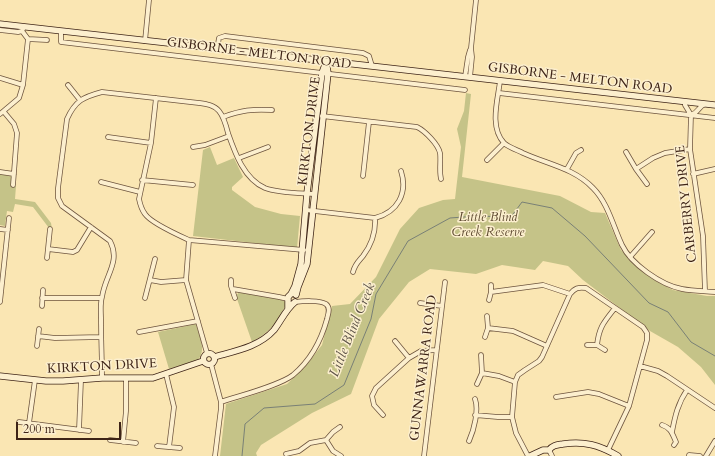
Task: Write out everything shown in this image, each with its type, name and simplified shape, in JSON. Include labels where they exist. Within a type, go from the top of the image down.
[{"type":"main road","name":"GISBORNE - MELTON ROAD","points":[[0,24],[23,29],[61,31],[715,106]]},
{"type":"main road","name":"KIRKTON DRIVE","points":[[214,357],[246,347],[264,339],[279,323],[293,298],[294,289],[305,251],[310,194],[326,61]]},
{"type":"main road","points":[[207,353],[212,354],[214,357],[214,361],[211,364],[205,364],[203,361],[204,356],[207,353]]},
{"type":"main road","name":"KIRKTON DRIVE","points":[[0,376],[35,380],[63,381],[102,378],[153,378],[203,361]]},
{"type":"main road","points":[[529,456],[543,450],[549,450],[552,446],[577,442],[590,443],[608,450],[618,456]]},
{"type":"street","points":[[145,41],[149,0]]},
{"type":"street","points":[[468,77],[472,57],[471,48],[476,0]]},
{"type":"street","points":[[13,185],[17,133],[14,124],[2,113],[19,98],[23,85],[28,40],[23,29]]},
{"type":"street","name":"GISBORNE - MELTON ROAD","points":[[0,30],[18,32],[23,29]]},
{"type":"street","name":"GISBORNE - MELTON ROAD","points":[[61,31],[61,42],[465,90]]},
{"type":"street","name":"GISBORNE - MELTON ROAD","points":[[217,49],[219,38],[225,36],[363,53],[369,56],[372,66]]},
{"type":"street","points":[[28,40],[46,40]]},
{"type":"street","points":[[0,78],[23,85]]},
{"type":"street","points":[[500,81],[495,123],[497,132],[504,143],[527,155],[567,169],[593,188],[609,214],[623,246],[630,257],[640,266],[670,286],[681,289],[715,292]]},
{"type":"street","points":[[68,85],[80,100]]},
{"type":"street","points":[[102,378],[101,298],[105,282],[113,263],[113,248],[110,240],[62,206],[58,198],[67,119],[72,109],[80,100],[87,95],[102,92],[199,103],[213,106],[223,117],[229,136],[246,174],[258,184],[266,188],[310,194]]},
{"type":"street","name":"GISBORNE - MELTON ROAD","points":[[499,93],[715,118]]},
{"type":"street","points":[[156,98],[151,144],[139,199],[145,215],[189,240],[305,251]]},
{"type":"street","name":"CARBERRY DRIVE","points":[[685,102],[687,110],[691,115],[690,149],[703,236],[704,291]]},
{"type":"street","points":[[691,115],[696,114],[702,105],[705,104]]},
{"type":"street","points":[[223,117],[239,111],[272,110]]},
{"type":"street","points":[[320,116],[417,127],[427,133],[438,149],[440,154],[440,179]]},
{"type":"street","points":[[362,176],[369,122]]},
{"type":"street","points":[[193,147],[205,145],[229,136]]},
{"type":"street","points":[[108,137],[151,144]]},
{"type":"street","points":[[487,160],[504,143]]},
{"type":"street","points":[[239,158],[268,147]]},
{"type":"street","points":[[636,169],[664,153],[690,149]]},
{"type":"street","points":[[567,169],[576,153],[581,150]]},
{"type":"street","points":[[626,152],[647,184]]},
{"type":"street","points":[[693,174],[715,169]]},
{"type":"street","points":[[309,210],[375,218],[382,216],[392,210],[398,203],[404,187],[401,171]]},
{"type":"street","points":[[0,172],[14,174]]},
{"type":"street","points":[[142,180],[193,185]]},
{"type":"street","points":[[101,182],[140,192]]},
{"type":"street","points":[[0,302],[9,218]]},
{"type":"street","points":[[353,272],[355,264],[364,255],[373,241],[376,226],[375,218]]},
{"type":"street","points":[[48,249],[73,252],[77,250],[91,227]]},
{"type":"street","points":[[0,229],[8,230]]},
{"type":"street","points":[[47,258],[50,229]]},
{"type":"street","points":[[630,257],[652,232]]},
{"type":"street","points":[[189,240],[186,280],[207,353]]},
{"type":"street","points":[[145,298],[155,260]]},
{"type":"street","points":[[150,280],[161,282],[186,280]]},
{"type":"street","points":[[231,280],[235,298]]},
{"type":"street","name":"GUNNAWARRA ROAD","points":[[424,456],[445,282]]},
{"type":"street","points":[[490,300],[491,284]]},
{"type":"street","points":[[491,292],[543,285],[570,294]]},
{"type":"street","points":[[529,456],[516,432],[512,417],[515,382],[518,375],[539,361],[570,294],[575,288],[580,287],[586,288],[643,327],[646,331],[647,340],[629,406],[608,450]]},
{"type":"street","points":[[221,402],[282,382],[292,376],[318,346],[329,311],[327,306],[323,303],[232,289]]},
{"type":"street","points":[[42,306],[43,290]]},
{"type":"street","points":[[42,298],[101,298]]},
{"type":"street","points":[[420,303],[442,306]]},
{"type":"street","points":[[597,346],[599,331],[615,308]]},
{"type":"street","points":[[485,337],[488,328],[487,316]]},
{"type":"street","points":[[139,332],[198,321]]},
{"type":"street","points":[[488,328],[513,331],[547,346]]},
{"type":"street","points":[[37,346],[39,329]]},
{"type":"street","points":[[38,336],[55,338],[101,337]]},
{"type":"street","points":[[395,341],[409,358]]},
{"type":"street","points":[[587,345],[597,346],[605,350]]},
{"type":"street","points":[[383,416],[374,405],[372,396],[376,388],[409,358],[421,351],[436,350]]},
{"type":"street","points":[[477,384],[482,373],[481,355]]},
{"type":"street","points":[[211,364],[221,402],[216,456]]},
{"type":"street","points":[[640,366],[658,371],[715,408]]},
{"type":"street","points":[[482,373],[499,376],[515,382]]},
{"type":"street","points":[[166,374],[174,407],[170,447]]},
{"type":"street","points":[[123,442],[126,411],[126,378]]},
{"type":"street","points":[[29,423],[35,380]]},
{"type":"street","points":[[79,430],[81,380]]},
{"type":"street","points":[[672,432],[676,410],[687,390]]},
{"type":"street","points":[[556,397],[588,392],[599,394],[629,406]]},
{"type":"street","points":[[469,441],[473,432],[477,404],[475,399]]},
{"type":"street","points":[[475,415],[512,417]]},
{"type":"street","points":[[19,422],[89,431]]},
{"type":"street","points":[[662,425],[669,428],[672,432],[676,442],[674,445]]},
{"type":"street","points":[[286,454],[299,451],[310,443],[326,440],[340,427]]},
{"type":"street","points":[[110,440],[136,443]]},
{"type":"street","points":[[326,440],[333,451],[341,456]]},
{"type":"street","points":[[706,456],[715,441]]},
{"type":"street","points":[[157,446],[180,448]]},
{"type":"street","points":[[549,450],[552,456]]},
{"type":"street","points":[[689,455],[700,456]]},
{"type":"green space","name":"Little Blind Creek Reserve","points":[[466,93],[471,94],[462,177],[560,196],[591,212],[605,213],[621,250],[656,281],[673,290],[715,296],[715,385],[701,367],[678,347],[650,331],[583,280],[568,266],[543,261],[535,270],[502,265],[476,274],[430,269],[409,282],[379,319],[351,394],[312,413],[261,445],[256,453],[257,456],[220,456],[226,404],[287,384],[304,368],[322,345],[332,306],[350,304],[376,277],[400,229],[419,208],[443,200],[455,199],[461,147],[457,129],[464,111]]},
{"type":"green space","points":[[210,147],[217,165],[234,158],[243,177],[232,187],[232,190],[255,207],[281,214],[300,216],[297,248],[193,236],[203,150]]},
{"type":"green space","points":[[0,174],[12,176],[11,185],[16,186],[15,199],[35,202],[51,223],[52,229],[49,228],[33,207],[15,204],[13,212],[7,211],[5,226],[0,225]]},
{"type":"green space","points":[[239,292],[279,299],[286,302],[282,314],[274,325],[252,342],[236,296]]},
{"type":"green space","points":[[196,324],[202,342],[201,356],[198,360],[169,369],[158,332]]},
{"type":"waterway","name":"Little Blind Creek","points":[[242,456],[245,424],[264,408],[315,404],[344,385],[371,319],[376,294],[408,241],[450,218],[477,216],[511,217],[522,202],[552,208],[585,236],[649,303],[668,312],[691,342],[715,356]]}]
